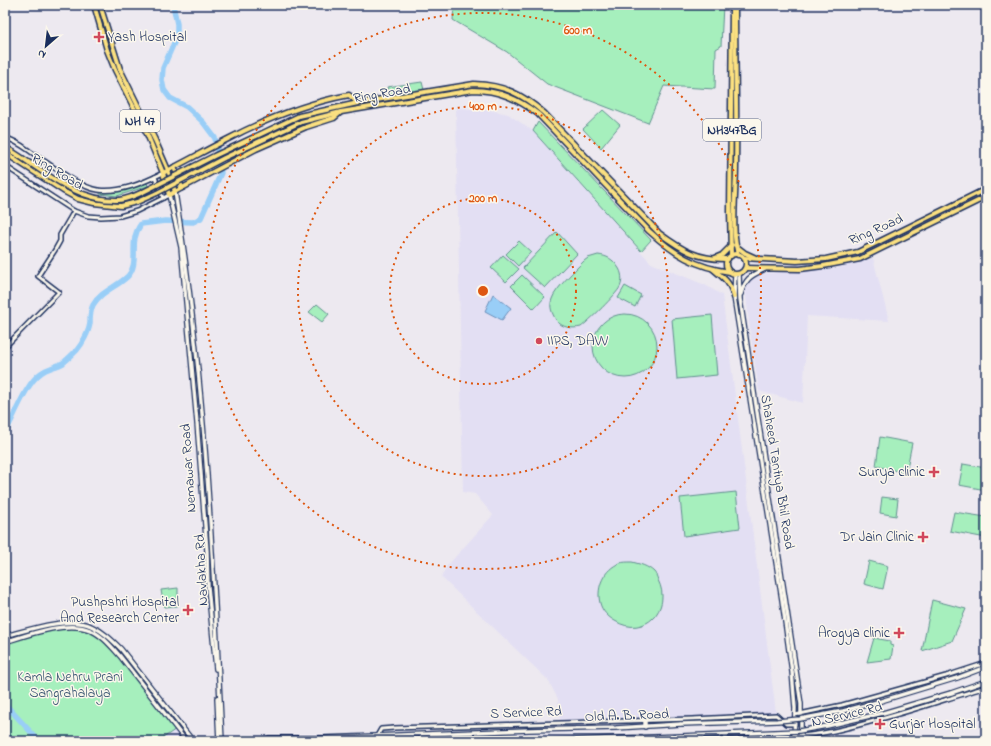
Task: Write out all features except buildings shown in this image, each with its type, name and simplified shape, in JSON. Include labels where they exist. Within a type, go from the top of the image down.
[{"type":"main road","name":"NH 47","points":[[94,5],[107,50],[115,70],[138,110]]},
{"type":"main road","name":"NH 47","points":[[100,5],[118,62],[138,110],[168,170]]},
{"type":"main road","name":"NH347BG","points":[[734,6],[730,211],[734,245],[738,255]]},
{"type":"main road","name":"Ring Road","points":[[5,147],[72,190],[102,200],[120,200],[146,191],[214,156],[299,116],[358,103],[474,84],[490,85],[528,99],[544,113],[659,233],[675,245],[692,254],[705,258],[728,260]]},
{"type":"main road","name":"Ring Road","points":[[5,153],[78,199],[100,204],[121,206],[150,197],[224,158],[301,122],[340,112],[473,90],[484,90],[499,93],[523,103],[538,114],[666,247],[686,259],[712,268],[730,272]]},
{"type":"main road","points":[[340,112],[334,118],[301,128],[276,139],[170,195],[162,173],[227,139],[262,122],[315,103],[349,95],[358,103]]},
{"type":"main road","name":"NH 47","points":[[149,133],[162,173]]},
{"type":"main road","points":[[174,167],[182,188]]},
{"type":"main road","points":[[168,170],[175,192]]},
{"type":"main road","name":"Ring Road","points":[[744,258],[797,261],[819,260],[858,252],[986,189]]},
{"type":"main road","name":"Navlakha Rd","points":[[175,192],[182,230],[205,442],[222,741]]},
{"type":"main road","name":"Nemawar Road","points":[[170,195],[181,247],[207,551],[208,587],[217,680],[219,741]]},
{"type":"main road","name":"Ring Road","points":[[746,268],[800,269],[860,259],[986,197]]},
{"type":"main road","points":[[675,245],[698,255],[714,258],[722,255],[734,245],[745,253],[758,259]]},
{"type":"main road","name":"NH347BG","points":[[732,256],[734,245]]},
{"type":"main road","points":[[738,255],[744,258],[746,268],[743,272],[737,274],[730,272],[727,266],[728,260],[732,256],[738,255]]},
{"type":"main road","points":[[712,268],[731,286],[734,297],[784,600],[792,672],[795,715],[794,739]]},
{"type":"main road","points":[[740,299],[744,284],[748,278],[764,269]]},
{"type":"main road","points":[[734,297],[737,274]]},
{"type":"main road","name":"Shaheed Tantiya Bhil Road","points":[[737,274],[802,714],[801,741]]},
{"type":"main road","points":[[745,365],[750,364]]},
{"type":"main road","points":[[5,636],[31,629],[64,624],[84,624],[95,628],[110,638],[121,649],[193,741]]},
{"type":"main road","points":[[5,642],[51,629],[74,627],[93,632],[109,643],[186,741]]},
{"type":"main road","name":"Old A. B. Road","points":[[262,741],[270,738],[645,727],[800,719],[850,709],[926,688],[986,667]]},
{"type":"main road","points":[[969,669],[970,673]]},
{"type":"main road","name":"Old A. B. Road","points":[[543,741],[799,731],[876,715],[986,681]]},
{"type":"main road","points":[[970,687],[971,692]]},
{"type":"main road","points":[[645,720],[645,727]]},
{"type":"main road","points":[[438,741],[485,741]]},
{"type":"street","points":[[5,138],[16,142],[54,168],[92,189],[114,190],[136,185],[162,173]]},
{"type":"street","points":[[5,166],[74,211],[88,216],[120,216],[137,211],[170,195]]},
{"type":"street","points":[[155,177],[163,198]]},
{"type":"street","points":[[5,347],[59,292],[38,276],[60,241],[60,235],[74,211]]},
{"type":"street","points":[[795,715],[842,705],[986,663]]},
{"type":"street","name":"N Service Rd","points":[[701,741],[794,739],[801,736],[845,728],[900,714],[986,687]]},
{"type":"street","name":"S Service Rd","points":[[377,736],[381,729],[394,728],[700,719],[776,715],[786,724],[795,724]]},
{"type":"street","points":[[641,737],[647,741]]},
{"type":"shaded area","points":[[456,108],[489,110],[508,114],[533,131],[651,263],[705,285],[722,295],[776,713],[560,721],[558,699],[548,680],[441,577],[448,565],[493,515],[475,494],[463,492]]},
{"type":"shaded area","points":[[873,258],[889,321],[807,316],[803,403],[759,391],[745,287],[752,274],[837,268]]},
{"type":"shaded area","points":[[176,729],[184,741],[159,741]]},
{"type":"green space","points":[[454,5],[723,5],[721,46],[716,49],[715,89],[664,86],[648,123],[547,84],[507,52],[453,20]]},
{"type":"green space","points":[[422,82],[424,90],[390,96],[387,87]]},
{"type":"green space","points":[[603,110],[620,125],[601,148],[583,129]]},
{"type":"green space","points":[[538,122],[651,240],[641,251],[533,131]]},
{"type":"green space","points":[[147,183],[148,186],[117,196],[100,194],[100,191]]},
{"type":"green space","points":[[557,232],[577,254],[545,288],[523,268]]},
{"type":"green space","points":[[519,241],[531,252],[518,266],[506,254]]},
{"type":"green space","points":[[503,255],[519,269],[506,282],[491,268]]},
{"type":"green space","points":[[598,255],[610,258],[618,267],[622,277],[622,282],[618,291],[581,327],[571,328],[561,325],[558,323],[552,312],[551,305],[554,295],[566,279],[584,261]]},
{"type":"green space","points":[[522,275],[545,297],[534,309],[511,286]]},
{"type":"green space","points":[[625,286],[641,295],[635,307],[618,298]]},
{"type":"green space","points":[[317,304],[329,314],[322,322],[309,312]]},
{"type":"green space","points":[[619,314],[631,314],[648,323],[655,334],[657,346],[655,358],[648,369],[631,378],[619,378],[607,373],[598,364],[593,352],[593,340],[598,328],[607,319]]},
{"type":"green space","points":[[712,315],[717,375],[677,379],[672,319]]},
{"type":"green space","points":[[880,437],[912,443],[906,473],[876,466]]},
{"type":"green space","points":[[963,464],[986,468],[986,490],[959,485]]},
{"type":"green space","points":[[736,492],[740,528],[684,536],[680,498]]},
{"type":"green space","points":[[882,497],[898,499],[896,516],[880,513]]},
{"type":"green space","points":[[954,512],[986,517],[986,538],[950,531]]},
{"type":"green space","points":[[869,561],[888,566],[883,589],[864,584]]},
{"type":"green space","points":[[624,562],[641,564],[654,572],[662,591],[662,601],[659,610],[653,618],[645,624],[626,626],[610,618],[602,609],[599,591],[602,579],[614,566]]},
{"type":"green space","points":[[178,588],[178,606],[164,607],[161,590]]},
{"type":"green space","points":[[932,600],[966,609],[952,641],[922,651]]},
{"type":"green space","name":"Kamla Nehru Prani Sangrahalaya","points":[[74,627],[88,629],[109,643],[176,729],[159,741],[5,741],[5,642],[32,634]]},
{"type":"green space","points":[[874,638],[890,641],[890,645],[893,646],[891,659],[867,662]]},
{"type":"water","points":[[493,294],[511,308],[502,320],[485,311]]},
{"type":"waterway","points":[[5,433],[30,384],[41,373],[63,363],[77,350],[88,330],[91,311],[96,300],[124,280],[132,270],[134,264],[135,238],[141,224],[165,221],[193,222],[201,218],[221,173],[215,138],[203,122],[187,107],[170,98],[164,90],[162,80],[163,68],[177,36],[177,24],[173,5]]},
{"type":"waterway","points":[[5,704],[39,741]]},
{"type":"place","name":"Yash Hospital","points":[[99,37]]},
{"type":"place","name":"IIPS, DAVV","points":[[539,341]]},
{"type":"place","name":"Surya clinic","points":[[934,472]]},
{"type":"place","name":"Dr Jain Clinic","points":[[923,537]]},
{"type":"place","name":"Pushpshri Hospital And Research Center","points":[[188,610]]},
{"type":"place","name":"Arogya clinic","points":[[899,633]]},
{"type":"place","name":"Gurjar Hospital","points":[[880,724]]}]
